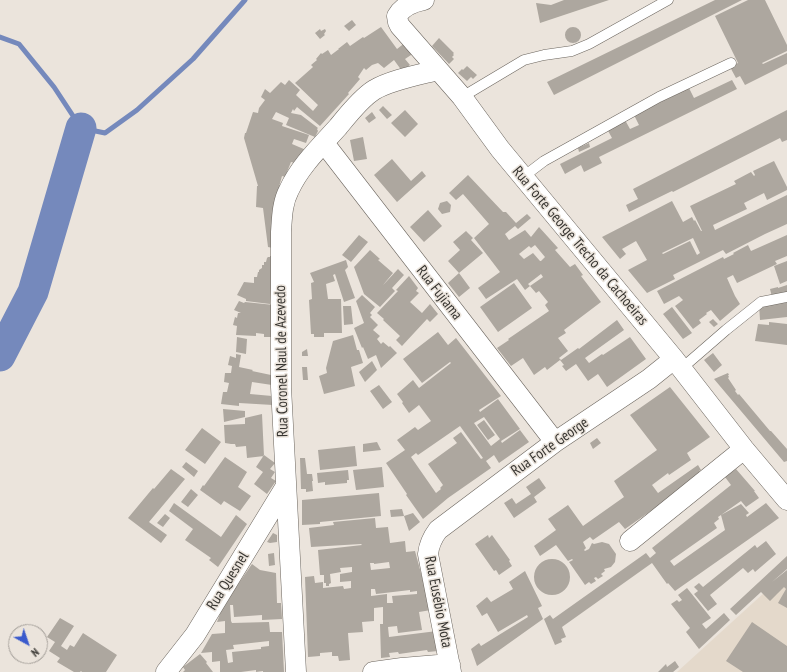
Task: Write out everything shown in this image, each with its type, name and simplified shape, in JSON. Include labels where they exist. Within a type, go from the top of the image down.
[{"type":"street","name":"Rua Forte George Trecho da Cachoeiras","points":[[424,0],[405,8],[398,14],[397,19],[400,26],[462,97],[500,149],[678,364],[744,449],[787,500]]},
{"type":"street","name":"Rua Coronel Naul de Azevedo","points":[[296,672],[281,387],[281,232],[283,207],[288,191],[299,171],[365,97],[381,86],[438,70]]},
{"type":"street","name":"Rua Fujiama","points":[[324,143],[555,442]]},
{"type":"street","name":"Rua Forte George","points":[[430,541],[438,530],[555,442],[649,379],[678,364]]},
{"type":"street","points":[[630,541],[744,449]]},
{"type":"street","name":"Rua Quesnel","points":[[166,672],[195,635],[286,486]]},
{"type":"street","name":"Rua Eusébio Mota","points":[[430,541],[428,554],[451,668]]},
{"type":"street","points":[[373,672],[402,668],[451,668]]},
{"type":"lane","points":[[462,97],[524,60],[544,55],[572,51],[589,44],[668,0]]},
{"type":"lane","points":[[523,176],[544,161],[652,101],[731,63]]},
{"type":"lane","points":[[678,364],[726,330],[761,302],[787,297]]},
{"type":"shaded area","points":[[787,572],[787,672],[677,672]]},
{"type":"building","points":[[564,0],[609,0],[540,23],[536,3],[551,5]]},
{"type":"building","points":[[715,0],[742,0],[554,95],[547,82]]},
{"type":"building","points":[[748,0],[765,0],[787,45],[787,51],[762,63],[763,64],[787,53],[787,64],[745,85],[740,76],[736,78],[730,67],[738,63],[715,16]]},
{"type":"building","points":[[352,20],[356,25],[349,31],[344,26]]},
{"type":"building","points":[[381,27],[397,49],[406,42],[414,53],[405,59],[410,65],[402,71],[394,60],[384,68],[378,63],[372,65],[366,70],[364,68],[358,77],[360,79],[348,93],[349,94],[320,126],[297,107],[294,111],[293,109],[291,113],[301,115],[318,128],[315,137],[286,125],[289,118],[276,112],[272,119],[283,123],[282,126],[309,135],[306,143],[294,139],[292,144],[306,150],[295,163],[291,162],[285,177],[282,176],[279,187],[281,187],[273,248],[268,247],[263,208],[256,207],[258,186],[244,138],[253,112],[258,113],[259,108],[265,100],[261,97],[265,89],[270,93],[281,82],[285,85],[289,80],[300,90],[296,95],[313,111],[318,105],[295,83],[313,67],[311,65],[317,60],[316,59],[321,53],[322,54],[328,50],[331,55],[347,42],[350,46]]},
{"type":"building","points":[[573,27],[579,29],[581,35],[579,41],[573,43],[567,41],[565,35],[567,29]]},
{"type":"building","points":[[320,29],[321,31],[325,29],[326,31],[324,34],[325,35],[320,39],[315,33]]},
{"type":"building","points":[[439,38],[454,53],[452,57],[454,59],[449,64],[432,46]]},
{"type":"building","points":[[467,66],[477,75],[473,79],[471,77],[467,81],[458,73]]},
{"type":"building","points":[[732,80],[737,89],[599,157],[602,163],[584,172],[581,165],[565,174],[560,164],[612,138],[607,129],[625,120],[630,129],[639,125],[634,115],[689,88],[694,98]]},
{"type":"building","points":[[383,106],[392,115],[387,119],[379,110]]},
{"type":"building","points":[[405,110],[418,124],[405,137],[391,123]]},
{"type":"building","points":[[787,110],[787,140],[782,142],[780,138],[673,192],[672,191],[629,212],[626,205],[638,199],[633,189]]},
{"type":"building","points":[[372,112],[376,118],[369,123],[365,118]]},
{"type":"building","points":[[363,137],[367,159],[354,161],[350,140]]},
{"type":"building","points":[[589,143],[590,147],[579,152],[578,148]]},
{"type":"building","points":[[392,159],[411,181],[422,171],[426,176],[397,202],[374,175]]},
{"type":"building","points":[[774,161],[787,187],[787,190],[767,200],[764,193],[744,203],[747,209],[713,225],[715,230],[787,195],[787,224],[726,254],[723,250],[673,275],[675,279],[647,293],[628,270],[647,260],[636,241],[622,249],[626,254],[620,259],[602,237],[672,201],[683,222],[692,217],[702,231],[690,206],[736,184],[734,181],[751,172],[754,176],[753,171]],"holes":[[[693,238],[700,253],[697,255],[690,241],[663,254],[662,253]]]},
{"type":"building","points":[[468,175],[503,212],[506,212],[516,223],[527,214],[531,218],[518,229],[515,226],[505,234],[509,240],[525,230],[531,237],[539,227],[558,248],[555,250],[570,267],[575,264],[583,275],[581,276],[601,302],[564,330],[566,333],[558,338],[568,351],[559,358],[561,360],[578,348],[579,349],[617,320],[624,330],[585,358],[589,363],[630,337],[646,359],[607,387],[598,374],[588,381],[576,364],[566,371],[560,360],[547,370],[545,367],[534,375],[523,358],[511,366],[497,348],[549,311],[545,305],[548,302],[539,291],[536,293],[530,286],[525,290],[517,279],[486,299],[478,288],[500,272],[474,238],[489,224],[463,194],[456,200],[449,193]],"holes":[[[535,245],[545,257],[540,261],[533,253],[524,259],[519,254],[529,246],[531,248]],[[541,274],[543,277],[530,286],[528,284]]]},
{"type":"building","points":[[447,201],[451,205],[450,212],[442,214],[438,209],[440,203]]},
{"type":"building","points":[[428,210],[442,226],[424,242],[410,227]]},
{"type":"building","points":[[466,231],[473,238],[471,240],[483,253],[459,273],[448,261],[460,250],[453,242]]},
{"type":"building","points":[[359,235],[368,242],[351,262],[342,255]]},
{"type":"building","points":[[787,235],[787,256],[775,261],[777,264],[737,283],[733,275],[727,278],[740,304],[720,321],[711,310],[699,320],[701,323],[693,329],[675,306],[683,300],[679,296],[664,304],[657,291],[723,257],[724,259],[734,254],[733,253],[748,245],[751,251]]},
{"type":"building","points":[[370,250],[380,259],[378,260],[393,273],[383,285],[398,269],[404,275],[392,288],[395,291],[380,307],[364,294],[354,267]]},
{"type":"building","points":[[273,256],[270,304],[246,301],[246,299],[237,295],[244,282],[254,283],[254,277],[257,277],[262,265],[264,265],[264,262],[266,262],[267,258]]},
{"type":"building","points":[[346,260],[348,267],[345,270],[355,298],[344,302],[335,274],[333,275],[335,281],[326,284],[328,299],[341,299],[342,333],[324,333],[324,337],[314,337],[314,334],[311,334],[309,300],[312,299],[311,283],[314,282],[310,273]]},
{"type":"building","points":[[787,261],[787,281],[780,284],[774,266]]},
{"type":"building","points":[[459,273],[470,288],[459,297],[448,283]]},
{"type":"building","points":[[409,276],[418,288],[416,291],[419,293],[410,302],[422,313],[430,304],[438,314],[430,322],[427,319],[402,346],[396,340],[400,336],[377,313],[398,291],[396,290]]},
{"type":"building","points":[[514,283],[532,308],[498,332],[480,307]]},
{"type":"building","points":[[787,285],[787,293],[772,297],[770,289]]},
{"type":"building","points":[[362,295],[375,307],[370,313],[372,315],[370,317],[378,325],[373,330],[380,336],[377,339],[381,344],[383,342],[397,353],[381,368],[376,355],[368,359],[354,328],[364,323],[356,301]]},
{"type":"building","points":[[239,301],[244,303],[274,305],[275,337],[264,337],[264,334],[256,333],[256,336],[236,335],[237,326],[233,325],[235,317],[237,318],[238,313],[241,313],[234,310]]},
{"type":"building","points":[[787,302],[787,317],[760,320],[759,305]]},
{"type":"building","points":[[343,306],[351,306],[353,324],[344,325]]},
{"type":"building","points":[[672,307],[692,333],[683,339],[663,314]]},
{"type":"building","points":[[713,319],[718,324],[714,327],[709,322]]},
{"type":"building","points":[[769,322],[787,324],[787,345],[755,341],[758,324],[769,325]]},
{"type":"building","points":[[438,332],[448,345],[456,338],[501,396],[479,410],[480,412],[498,399],[520,429],[501,441],[502,443],[520,430],[529,442],[499,463],[494,455],[486,461],[491,468],[448,498],[423,519],[386,463],[405,450],[397,440],[415,427],[418,430],[431,421],[419,405],[409,413],[397,394],[413,380],[419,388],[451,363],[450,362],[422,383],[403,359]],"holes":[[[484,417],[500,439],[491,446],[474,423]],[[460,426],[483,458],[481,459],[461,432],[453,438],[457,443],[428,464],[443,485],[436,493],[411,457],[416,453],[418,455]]]},
{"type":"building","points":[[353,335],[357,350],[359,350],[363,363],[351,367],[355,386],[324,394],[319,376],[327,373],[326,368],[333,341]]},
{"type":"building","points":[[237,337],[247,339],[246,354],[236,352]]},
{"type":"building","points":[[307,349],[308,356],[302,356],[302,352]]},
{"type":"building","points":[[713,353],[722,365],[714,372],[704,360]]},
{"type":"building","points":[[236,354],[241,355],[239,367],[271,375],[272,385],[252,382],[250,394],[272,396],[273,405],[239,403],[239,406],[221,404],[223,392],[227,392],[229,383],[224,382],[225,373],[231,373],[232,366],[228,365],[230,356],[236,358]]},
{"type":"building","points":[[372,361],[377,370],[365,382],[359,372]]},
{"type":"building","points":[[302,367],[307,367],[308,380],[303,380]]},
{"type":"building","points":[[728,373],[728,378],[738,395],[739,394],[787,449],[787,461],[784,462],[714,379]]},
{"type":"building","points":[[379,385],[392,402],[383,409],[370,391]]},
{"type":"building","points":[[670,387],[710,437],[687,453],[691,460],[669,475],[668,473],[652,485],[658,493],[698,465],[701,470],[699,471],[702,475],[625,529],[619,522],[593,540],[590,537],[583,542],[586,548],[584,550],[585,551],[589,549],[592,543],[602,542],[609,544],[616,554],[615,562],[611,567],[604,569],[605,571],[601,574],[603,576],[598,579],[596,577],[594,578],[596,581],[591,584],[589,582],[585,585],[569,562],[573,560],[568,561],[556,545],[540,556],[534,546],[556,530],[548,519],[568,505],[583,526],[624,497],[614,481],[657,450],[630,415]]},
{"type":"building","points":[[223,409],[245,411],[245,417],[224,422]]},
{"type":"building","points":[[262,414],[264,456],[247,458],[246,446],[236,447],[235,444],[225,443],[224,425],[245,424],[245,418]]},
{"type":"building","points":[[484,420],[495,435],[488,440],[477,425]]},
{"type":"building","points":[[202,428],[221,442],[205,464],[185,450]]},
{"type":"building","points":[[597,438],[601,443],[593,449],[590,443]]},
{"type":"building","points":[[377,442],[381,450],[363,452],[363,444]]},
{"type":"building","points":[[355,446],[357,466],[320,470],[318,450]]},
{"type":"building","points":[[264,455],[275,463],[270,469],[275,472],[271,478],[276,481],[267,494],[254,484],[263,472],[256,467]]},
{"type":"building","points":[[225,457],[247,472],[238,487],[251,496],[240,511],[224,501],[221,505],[200,490]]},
{"type":"building","points":[[300,458],[305,458],[307,474],[312,474],[313,491],[306,492],[306,489],[301,489]]},
{"type":"building","points":[[186,462],[198,471],[194,477],[182,467]]},
{"type":"building","points":[[382,467],[384,487],[356,490],[353,470]]},
{"type":"building","points":[[171,469],[185,479],[149,522],[167,535],[161,543],[128,518]]},
{"type":"building","points":[[736,469],[755,491],[759,498],[746,507],[741,501],[721,515],[741,504],[749,513],[746,515],[747,517],[766,503],[779,518],[675,591],[668,583],[667,584],[652,563],[562,627],[566,637],[561,639],[562,642],[555,645],[544,619],[550,615],[553,619],[646,553],[650,558],[656,553],[652,548],[731,485],[725,477]],"holes":[[[721,515],[725,530],[674,566],[670,561],[717,528],[714,523]]]},
{"type":"building","points":[[348,470],[349,480],[347,480],[347,483],[325,485],[325,482],[318,483],[317,473]]},
{"type":"building","points":[[539,478],[546,488],[534,497],[537,502],[514,518],[504,503],[512,498],[516,504],[531,494],[526,487]]},
{"type":"building","points":[[191,489],[198,495],[188,507],[181,502]]},
{"type":"building","points":[[379,493],[381,516],[302,525],[302,500]]},
{"type":"building","points":[[174,503],[221,537],[236,515],[247,524],[218,567],[209,560],[211,558],[185,540],[193,529],[169,511]]},
{"type":"building","points":[[402,509],[404,516],[391,517],[390,510]]},
{"type":"building","points":[[413,513],[420,522],[409,531],[404,516]]},
{"type":"building","points":[[165,514],[170,518],[163,527],[157,523]]},
{"type":"building","points":[[375,518],[376,528],[388,527],[390,543],[405,541],[406,552],[415,551],[431,610],[419,612],[422,630],[398,633],[397,626],[388,627],[389,637],[437,631],[438,651],[428,652],[427,650],[399,654],[398,652],[389,653],[390,657],[381,658],[380,624],[383,624],[383,607],[374,608],[374,621],[362,622],[363,632],[348,633],[350,660],[339,661],[338,656],[332,656],[332,652],[320,653],[320,656],[308,657],[305,577],[314,576],[315,583],[323,582],[323,588],[343,586],[344,589],[351,588],[351,581],[340,582],[340,574],[352,572],[352,567],[340,568],[341,572],[330,574],[331,583],[329,586],[326,586],[326,583],[324,583],[324,575],[320,575],[318,550],[362,545],[311,547],[309,528],[334,525],[333,522]],"holes":[[[389,562],[390,568],[371,570],[370,563],[374,564]],[[371,589],[375,589],[376,594],[410,590],[410,592],[417,591],[417,594],[392,596],[393,603],[387,603],[387,594],[371,596]]]},
{"type":"building","points":[[273,533],[277,535],[277,542],[267,542]]},
{"type":"building","points":[[488,535],[489,538],[492,535],[510,560],[509,561],[512,566],[499,575],[496,570],[494,571],[475,544]]},
{"type":"building","points":[[766,541],[776,554],[755,572],[753,569],[748,573],[743,568],[710,595],[717,604],[708,611],[694,594],[698,591],[694,587],[699,583],[703,587],[755,545],[757,548]]},
{"type":"building","points":[[274,553],[275,565],[269,566],[268,554]]},
{"type":"building","points":[[787,556],[787,569],[772,582],[787,570],[787,608],[778,603],[786,589],[784,587],[770,601],[761,592],[736,615],[730,609]]},
{"type":"building","points":[[555,559],[565,564],[569,570],[569,584],[565,590],[559,594],[549,595],[539,590],[535,584],[534,574],[539,564],[545,560]]},
{"type":"building","points":[[252,564],[260,570],[276,573],[277,603],[281,603],[282,619],[262,620],[262,615],[234,617],[233,605],[230,605],[231,621],[232,623],[269,622],[270,632],[282,632],[284,672],[256,672],[256,670],[220,672],[220,661],[212,662],[212,652],[201,653],[212,634],[225,633],[225,621],[217,622],[223,606]],"holes":[[[269,641],[269,646],[261,647],[261,649],[232,652],[233,662],[228,663],[226,650],[234,649],[233,645]]]},
{"type":"building","points":[[525,571],[542,606],[538,608],[543,619],[477,666],[471,649],[479,643],[481,646],[528,617],[527,615],[498,632],[487,613],[482,616],[476,606],[487,597],[491,602],[513,589],[509,582]]},
{"type":"building","points":[[687,588],[711,618],[702,624],[706,629],[724,613],[730,620],[699,649],[686,632],[690,628],[671,604],[677,600],[679,602],[682,600],[678,595]]},
{"type":"building","points":[[60,618],[74,626],[61,646],[67,650],[70,645],[74,647],[83,633],[117,655],[106,672],[74,672],[57,662],[60,658],[49,651],[55,642],[48,638]]},
{"type":"building","points":[[752,622],[787,646],[787,672],[743,672],[726,661]]},
{"type":"building","points":[[200,654],[213,672],[183,672],[185,670],[183,667]]},
{"type":"building","points":[[675,661],[679,667],[673,672],[658,672],[666,664],[667,667]]},
{"type":"waterway","points":[[0,37],[19,44],[54,87],[81,128],[105,133],[137,110],[193,59],[245,0]]},
{"type":"waterway","points":[[0,356],[33,292],[81,128]]}]
